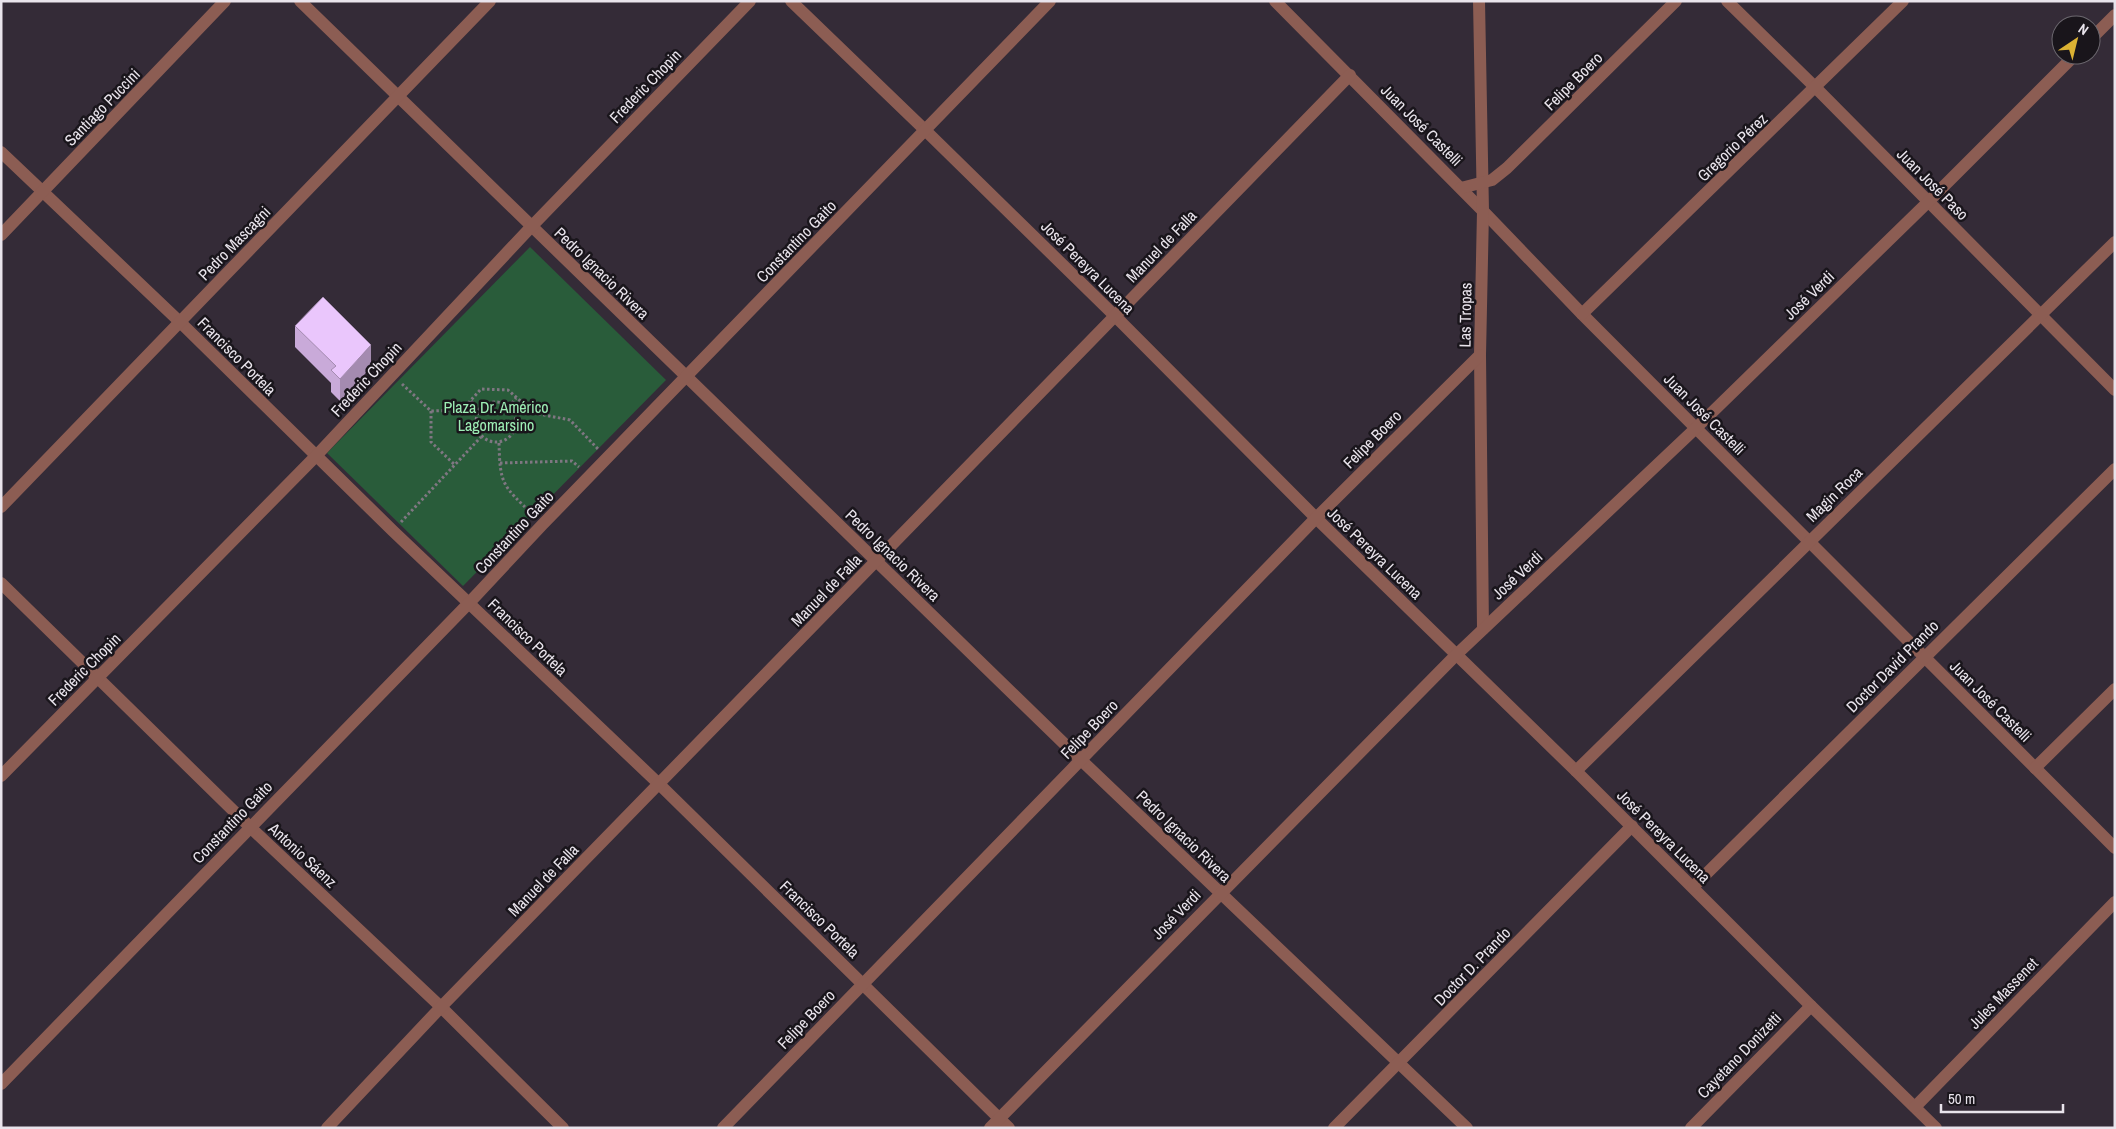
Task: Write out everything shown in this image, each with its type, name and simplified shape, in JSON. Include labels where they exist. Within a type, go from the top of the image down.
[{"type":"street","name":"Santiago Puccini","points":[[1,235],[225,1]]},
{"type":"street","name":"Pedro Ignacio Rivera","points":[[300,1],[1081,760],[1467,1128]]},
{"type":"street","name":"Pedro Mascagni","points":[[1,507],[181,323],[490,1]]},
{"type":"street","name":"Frederic Chopin","points":[[1,776],[316,456],[531,227],[750,1]]},
{"type":"street","name":"José Pereyra Lucena","points":[[790,1],[926,131],[1936,1128]]},
{"type":"street","name":"Constantino Gaito","points":[[1,1084],[469,603],[542,524],[926,131],[1050,1]]},
{"type":"street","name":"Juan José Castelli","points":[[1275,1],[1483,210],[1582,314],[2115,848]]},
{"type":"street","name":"Las Tropas","points":[[1479,1],[1483,182],[1480,355],[1483,629]]},
{"type":"street","name":"Felipe Boero","points":[[1461,188],[1492,180],[1507,168],[1676,1]]},
{"type":"street","name":"Juan José Paso","points":[[1727,1],[1816,88],[2115,390]]},
{"type":"street","name":"Gregorio Pérez","points":[[1582,314],[1816,88],[1903,1]]},
{"type":"street","points":[[2101,29],[2115,15]]},
{"type":"street","name":"José Verdi","points":[[990,1128],[1219,893],[1456,655],[1696,428],[1928,202],[2065,65]]},
{"type":"street","name":"Manuel de Falla","points":[[327,1128],[441,1007],[1350,75]]},
{"type":"street","name":"Francisco Portela","points":[[1,152],[181,323],[392,531],[659,784],[1009,1128]]},
{"type":"street","name":"Magin Roca","points":[[1576,771],[2115,242]]},
{"type":"street","name":"Felipe Boero","points":[[723,1128],[1316,518],[1480,355]]},
{"type":"street","name":"Doctor David Prando","points":[[1693,887],[2115,469]]},
{"type":"street","name":"Antonio Sáenz","points":[[1,583],[250,827],[441,1007],[563,1128]]},
{"type":"street","points":[[2035,768],[2115,689]]},
{"type":"street","name":"Doctor D. Prando","points":[[1334,1128],[1632,826]]},
{"type":"street","name":"Jules Massenet","points":[[1915,1107],[2115,902]]},
{"type":"street","name":"Cayetano Donizetti","points":[[1691,1128],[1811,1006]]},
{"type":"path","points":[[392,375],[430,411],[431,442],[455,464]]},
{"type":"path","points":[[430,411],[462,410],[482,389],[508,390],[534,413],[570,420],[607,458]]},
{"type":"path","points":[[508,407],[516,398]]},
{"type":"path","points":[[471,400],[480,410]]},
{"type":"path","points":[[494,402],[500,402],[508,407],[515,416],[515,430],[512,436],[499,443],[493,443],[481,437],[476,425],[476,419],[480,410],[487,404],[494,402]]},
{"type":"path","points":[[392,531],[481,437]]},
{"type":"path","points":[[499,443],[503,481],[508,490],[542,524]]},
{"type":"path","points":[[500,463],[572,461],[589,477]]},
{"type":"green space","name":"Plaza Dr. Américo Lagomarsino","points":[[530,247],[666,380],[463,586],[327,453]]},
{"type":"building","points":[[323,297],[371,345],[340,379],[331,370],[336,366],[295,326]]}]
